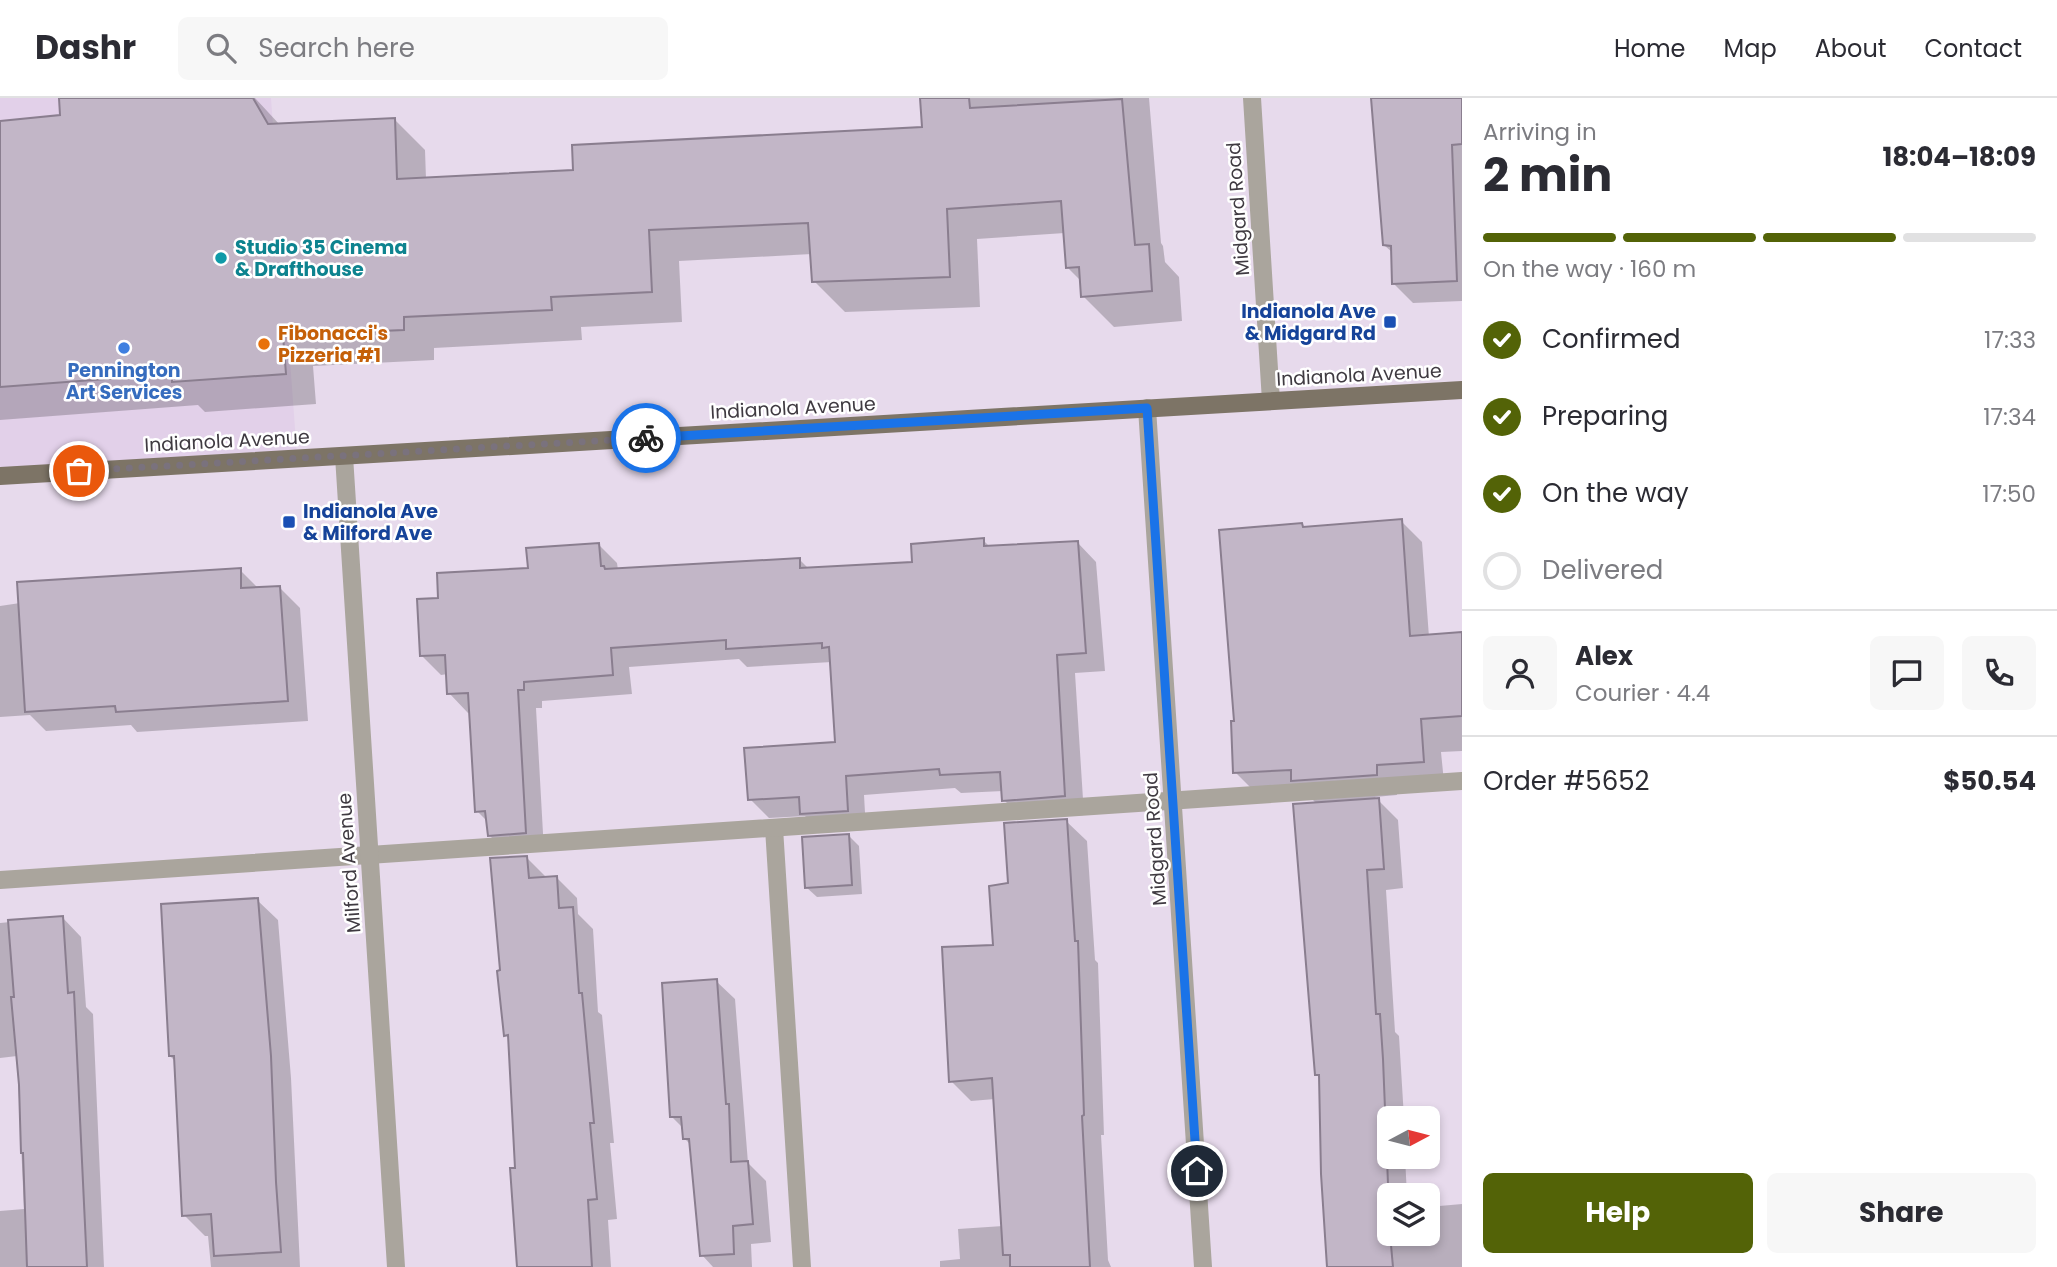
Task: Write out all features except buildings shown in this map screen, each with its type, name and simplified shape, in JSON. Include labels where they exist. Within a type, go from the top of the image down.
[{"type":"main road","name":"Indianola Avenue","points":[[0,476],[1462,390]]},
{"type":"street","name":"Midgard Road","points":[[1252,98],[1271,401]]},
{"type":"street","name":"Midgard Road","points":[[1147,408],[1203,1267]]},
{"type":"street","name":"Milford Avenue","points":[[344,456],[396,1267]]},
{"type":"street","points":[[0,880],[1462,781]]},
{"type":"street","points":[[774,828],[802,1267]]},
{"type":"shaded area","points":[[0,98],[271,98],[297,456],[0,475]]},
{"type":"way so far","points":[[79,471],[646,438]]},
{"type":"place","name":"Studio 35 Cinema & Drafthouse","points":[[221,258]]},
{"type":"place","name":"Indianola Ave & Midgard Rd","points":[[1390,322]]},
{"type":"place","name":"Fibonacci's Pizzeria #1","points":[[264,344]]},
{"type":"place","name":"Pennington Art Services","points":[[124,348]]},
{"type":"place","name":"Indianola Ave & Milford Ave","points":[[289,522]]},
{"type":"route","points":[[646,438],[1147,408],[1197,1171]]}]
